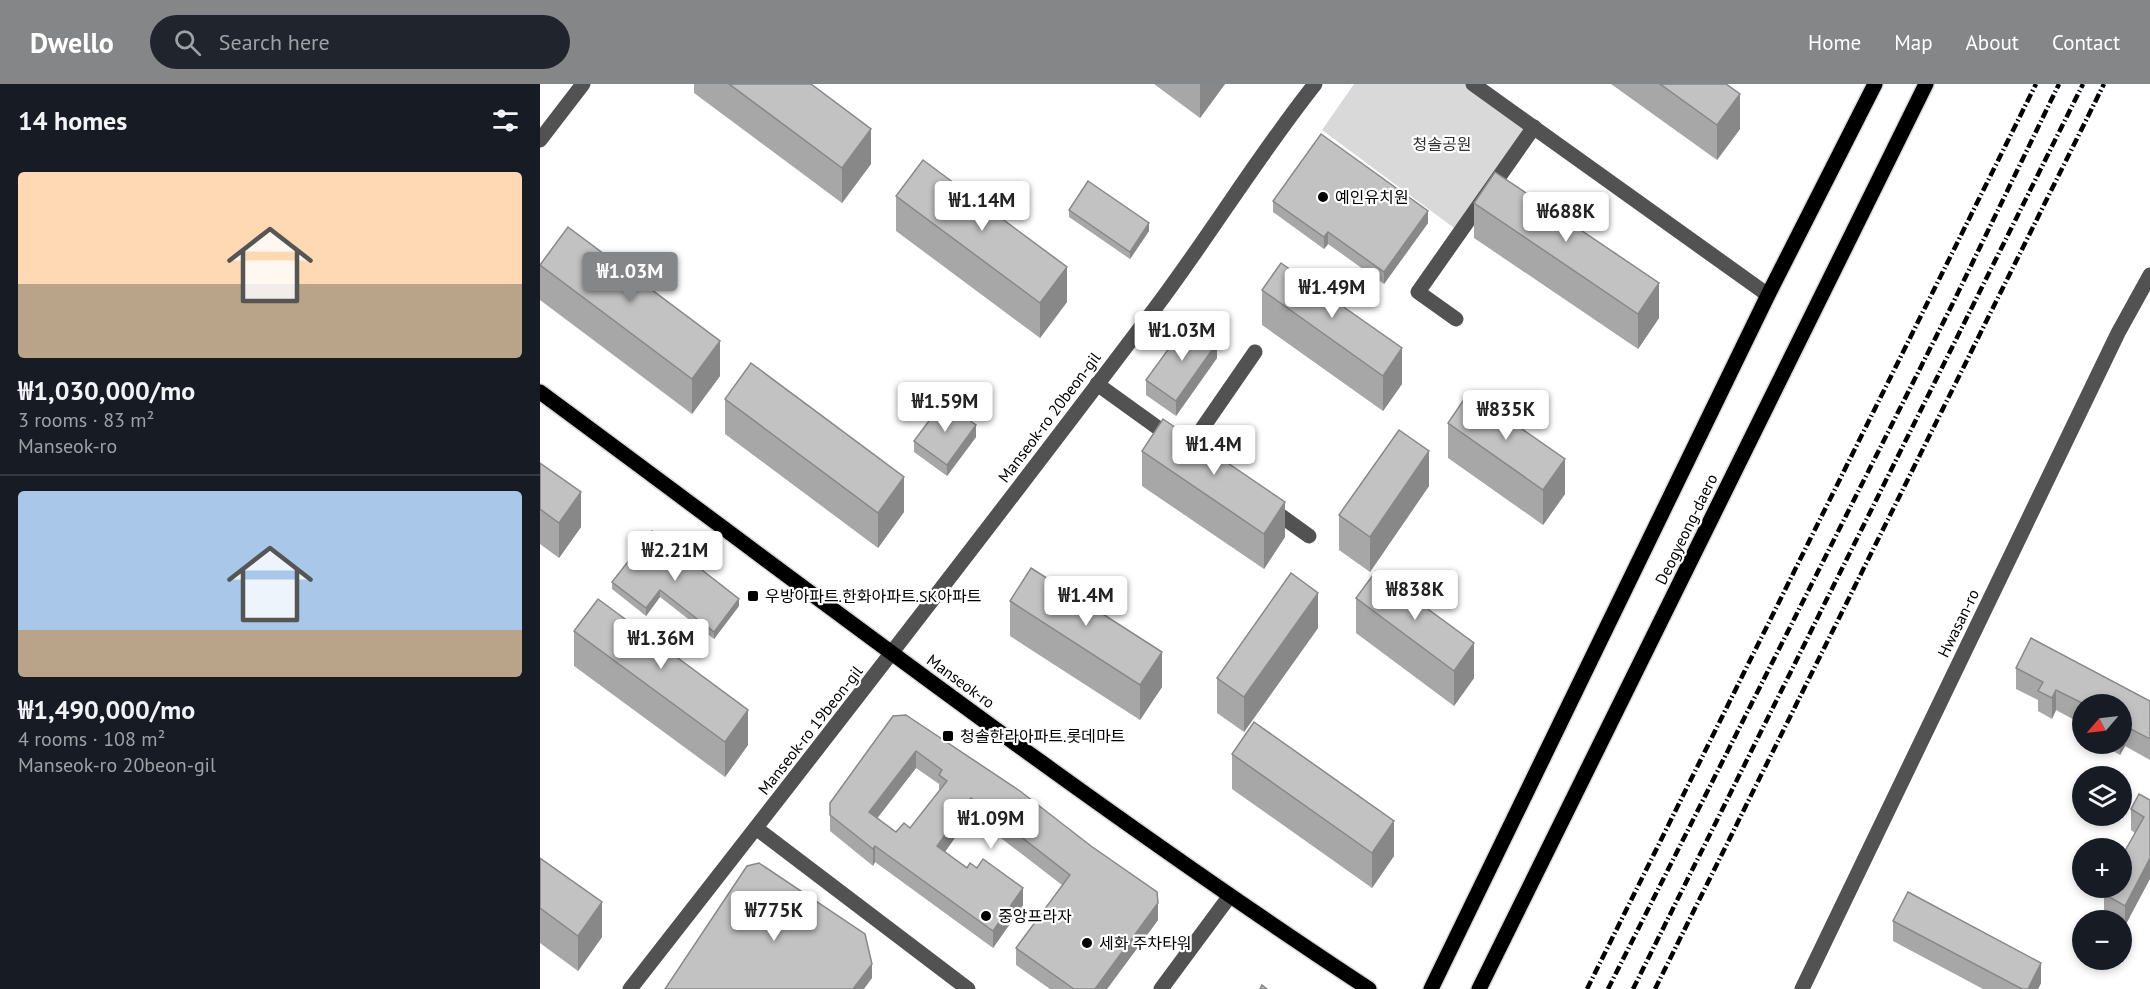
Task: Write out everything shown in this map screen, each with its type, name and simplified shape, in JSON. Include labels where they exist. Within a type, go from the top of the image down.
[{"type":"main road","name":"Deogyeong-daero","points":[[1431,989],[1768,295],[1875,84]]},
{"type":"main road","name":"Deogyeong-daero","points":[[1479,989],[1926,84]]},
{"type":"main road","name":"Manseok-ro","points":[[540,392],[892,653],[1229,897],[1369,989]]},
{"type":"street","points":[[540,140],[583,84]]},
{"type":"street","name":"Manseok-ro 20beon-gil","points":[[892,653],[1167,291],[1287,120],[1315,84]]},
{"type":"street","points":[[1473,84],[1768,295]]},
{"type":"street","points":[[1456,319],[1418,292],[1534,127]]},
{"type":"street","name":"Hwasan-ro","points":[[1802,989],[2118,333],[2150,275]]},
{"type":"street","points":[[1097,384],[1193,453],[1256,352]]},
{"type":"street","points":[[1253,496],[1309,536]]},
{"type":"street","name":"Manseok-ro 19beon-gil","points":[[630,989],[892,653]]},
{"type":"street","points":[[756,828],[968,989]]},
{"type":"street","points":[[1161,989],[1229,897]]},
{"type":"green space","name":"청솔공원","points":[[1354,84],[1467,84],[1528,129],[1454,228],[1322,130]]},
{"type":"building","points":[[729,84],[811,84],[871,129],[842,168]]},
{"type":"building","points":[[1660,84],[1726,84],[1740,94],[1717,125]]},
{"type":"building","points":[[1321,134],[1428,211],[1384,272],[1328,232],[1324,237],[1273,201]]},
{"type":"building","points":[[923,160],[1067,267],[1040,303],[896,196]]},
{"type":"building","points":[[1495,172],[1659,283],[1638,314],[1474,203]]},
{"type":"building","points":[[1088,181],[1149,223],[1130,252],[1069,210]]},
{"type":"building","points":[[568,227],[720,341],[692,379],[540,265]]},
{"type":"building","points":[[1281,263],[1402,348],[1383,376],[1262,290]]},
{"type":"building","points":[[1188,322],[1217,343],[1176,401],[1146,380]]},
{"type":"building","points":[[751,363],[904,477],[878,513],[725,399]]},
{"type":"building","points":[[1469,392],[1565,459],[1543,490],[1448,423]]},
{"type":"building","points":[[943,402],[976,425],[947,465],[914,441]]},
{"type":"building","points":[[1163,419],[1285,502],[1264,534],[1142,451]]},
{"type":"building","points":[[1399,430],[1429,451],[1370,537],[1339,515]]},
{"type":"building","points":[[540,463],[581,492],[559,523],[540,509]]},
{"type":"building","points":[[652,531],[739,599],[714,632],[660,590],[646,608],[612,582]]},
{"type":"building","points":[[1031,568],[1162,652],[1140,685],[1010,601]]},
{"type":"building","points":[[1376,571],[1474,643],[1454,671],[1356,598]]},
{"type":"building","points":[[1291,573],[1318,593],[1244,697],[1217,678]]},
{"type":"building","points":[[598,599],[748,710],[725,742],[574,631]]},
{"type":"building","points":[[2031,638],[2150,701],[2150,739],[2132,730],[2132,694],[2072,694],[2072,698],[2056,690],[2052,698],[2038,691],[2043,682],[2016,668]]},
{"type":"building","points":[[906,715],[1020,791],[1091,846],[1157,892],[1158,903],[1095,989],[1074,989],[1016,948],[1070,875],[971,798],[937,846],[967,868],[970,863],[977,868],[983,859],[1023,888],[993,931],[875,846],[873,849],[830,815],[830,803],[893,716]],"holes":[[[916,751],[942,770],[939,775],[947,781],[910,828],[904,823],[896,832],[869,812]]]},
{"type":"building","points":[[1254,722],[1394,821],[1372,853],[1232,754]]},
{"type":"building","points":[[2139,794],[2150,800],[2150,858],[2132,893],[2132,838],[2144,817],[2132,810]]},
{"type":"building","points":[[540,858],[602,902],[578,936],[540,908]]},
{"type":"building","points":[[759,863],[865,934],[872,964],[853,989],[665,989],[747,866]]},
{"type":"building","points":[[1908,892],[2041,963],[2028,989],[2022,989],[1893,921]]},
{"type":"building","points":[[2111,898],[2129,898],[2125,906]]},
{"type":"railway","points":[[1587,989],[2036,84]]},
{"type":"railway","points":[[1608,989],[1952,305],[2059,84]]},
{"type":"railway","points":[[1633,989],[2083,84]]},
{"type":"railway","points":[[1655,989],[2104,84]]},
{"type":"place","name":"예인유치원","points":[[1323,197]]},
{"type":"place","name":"우방아파트.한화아파트.SK아파트","points":[[753,596]]},
{"type":"place","name":"청솔한라아파트.롯데마트","points":[[948,736]]},
{"type":"place","name":"중앙프라자","points":[[986,916]]},
{"type":"place","name":"세화 주차타워","points":[[1087,943]]}]
